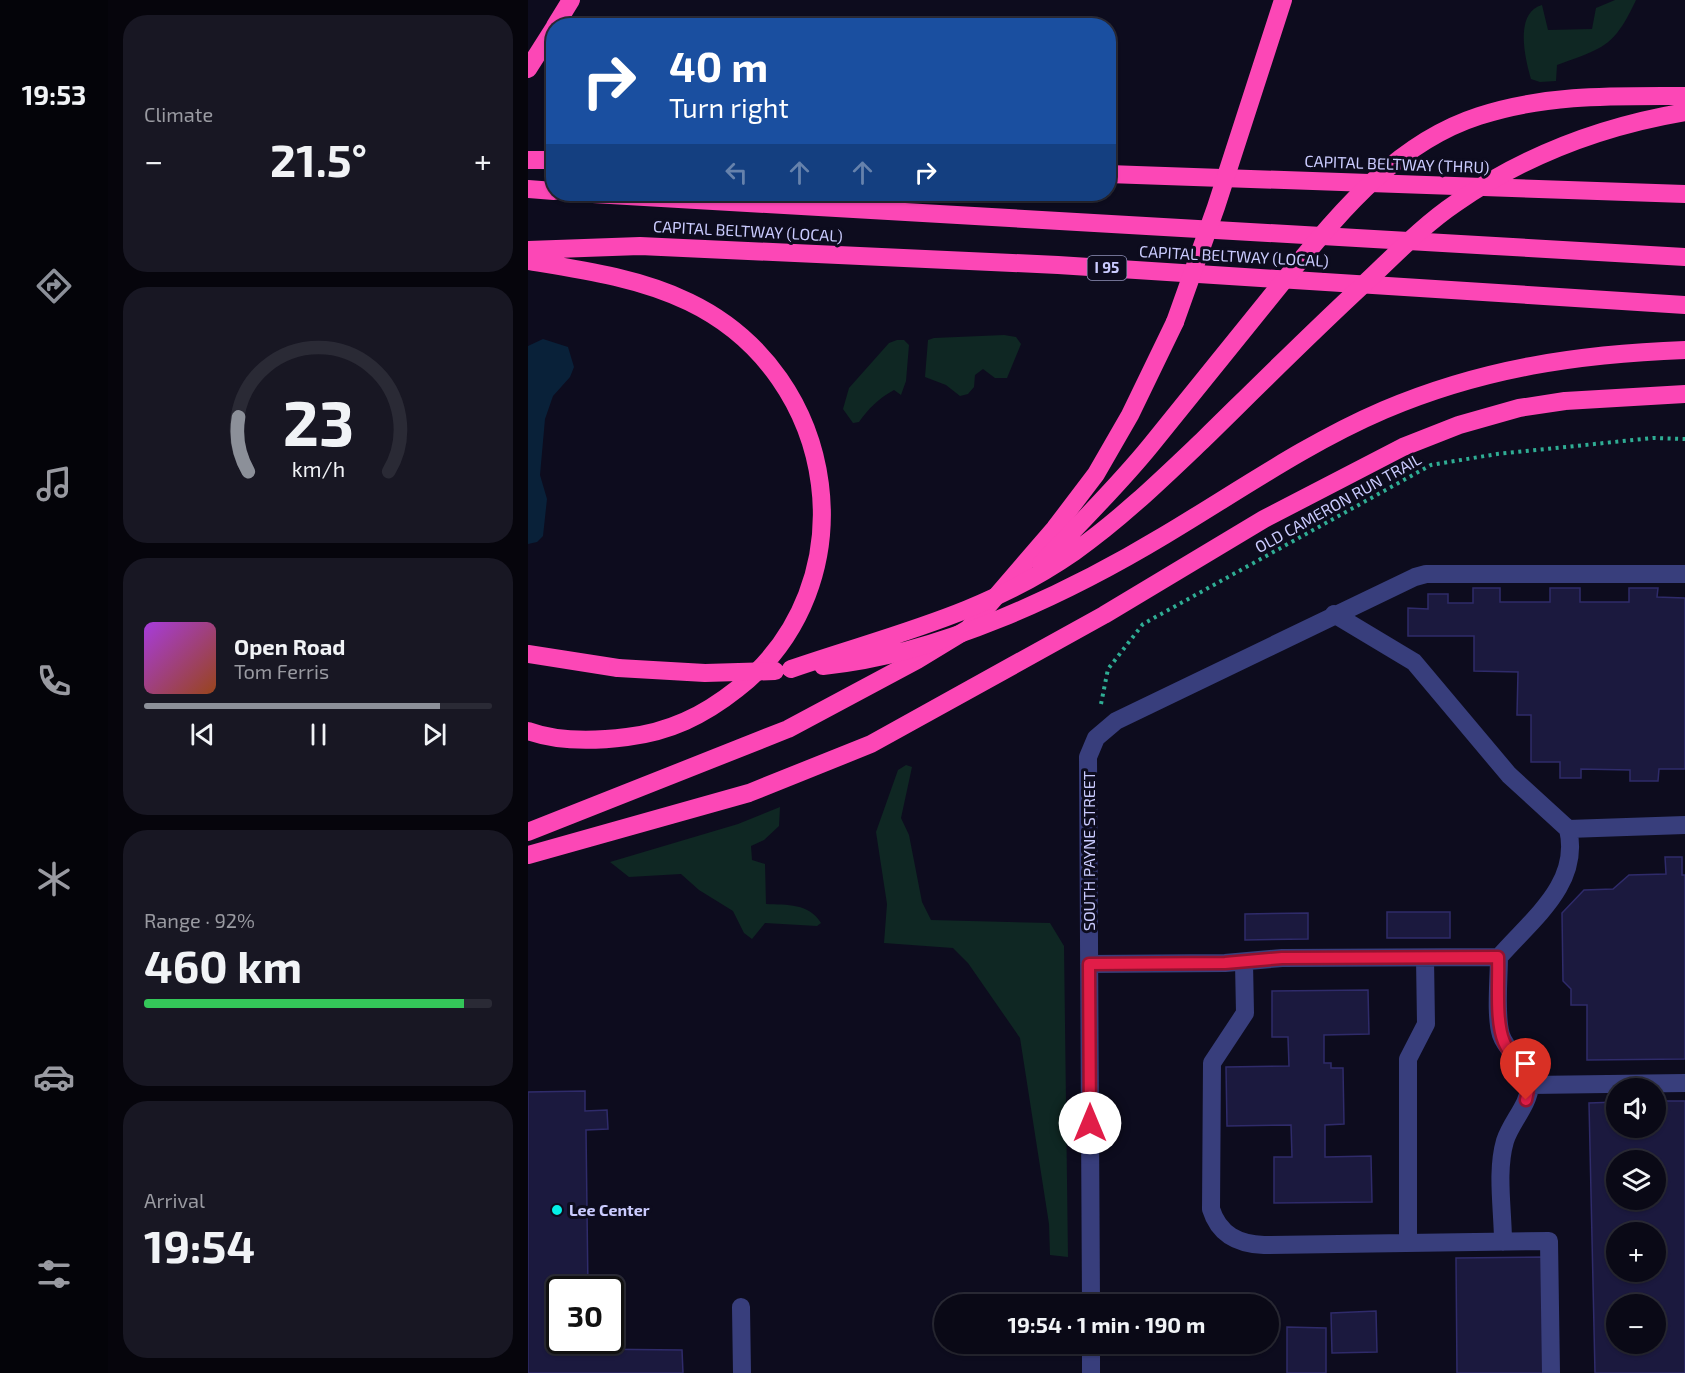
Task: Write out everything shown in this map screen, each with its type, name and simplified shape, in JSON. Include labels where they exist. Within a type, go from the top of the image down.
[{"type":"highway","points":[[560,18],[571,0]]},
{"type":"highway","points":[[968,629],[1054,528],[1096,474],[1130,415],[1165,346],[1190,284],[1283,0]]},
{"type":"highway","points":[[528,69],[546,40]]},
{"type":"highway","points":[[528,832],[788,729],[968,629],[1039,566],[1110,493],[1322,234],[1359,193],[1395,161],[1431,136],[1468,120],[1531,102],[1588,96],[1685,96]]},
{"type":"highway","points":[[791,669],[918,630],[983,605],[1030,580],[1075,551],[1151,489],[1304,340],[1423,229],[1455,203],[1496,178],[1565,143],[1627,124],[1685,112]]},
{"type":"highway","points":[[528,160],[546,160]]},
{"type":"highway","name":"CAPITAL BELTWAY (THRU)","points":[[1116,174],[1685,194]]},
{"type":"highway","points":[[528,189],[546,190]]},
{"type":"highway","points":[[714,201],[1685,257]]},
{"type":"highway","name":"CAPITAL BELTWAY (LOCAL)","points":[[528,250],[640,246],[1046,264],[1685,305]]},
{"type":"highway","points":[[528,261],[638,282],[690,303],[724,323],[755,347],[790,394],[810,436],[821,490],[822,532],[816,567],[804,601],[787,636],[769,660],[713,708],[680,725],[647,735],[611,740],[572,739],[528,731]]},
{"type":"highway","points":[[528,654],[654,672],[742,673],[859,662],[923,647],[987,624],[1088,577],[1163,536],[1253,480],[1383,410],[1436,390],[1497,372],[1560,359],[1685,350]]},
{"type":"highway","points":[[528,855],[633,828],[749,793],[871,744],[1104,615],[1264,519],[1403,447],[1459,425],[1519,408],[1577,400],[1685,394]]},
{"type":"street","points":[[1096,738],[1116,721],[1334,614],[1404,581],[1426,574],[1685,574]]},
{"type":"street","points":[[1334,614],[1414,662],[1509,775],[1568,829],[1571,859],[1562,885],[1498,957],[1500,1033],[1505,1045],[1527,1074],[1530,1085],[1526,1100],[1510,1127],[1502,1152],[1503,1242]]},
{"type":"street","name":"SOUTH PAYNE STREET","points":[[1091,1294],[1088,757],[1096,738]]},
{"type":"street","points":[[1568,829],[1685,825]]},
{"type":"street","points":[[1089,964],[1244,963],[1282,958],[1498,957]]},
{"type":"street","points":[[1408,1242],[1408,1059],[1426,1024],[1425,958]]},
{"type":"street","points":[[1244,963],[1245,1013],[1212,1064],[1211,1209],[1214,1218],[1228,1235],[1248,1244],[1549,1241],[1551,1373]]},
{"type":"street","points":[[1530,1085],[1685,1083]]},
{"type":"street","points":[[741,1307],[742,1373]]},
{"type":"street","points":[[1091,1354],[1091,1373]]},
{"type":"path","name":"OLD CAMERON RUN TRAIL","points":[[1096,738],[1108,669],[1143,624],[1431,465],[1530,450],[1653,438],[1685,438]]},
{"type":"green space","points":[[1615,0],[1636,0],[1614,37],[1597,49],[1557,65],[1556,81],[1540,82],[1531,79],[1524,48],[1524,37],[1528,17],[1533,10],[1542,5],[1548,30],[1592,29],[1596,8]]},
{"type":"green space","points":[[1004,335],[1016,337],[1021,344],[1007,378],[995,378],[983,369],[975,375],[974,387],[968,394],[960,396],[946,385],[925,377],[928,340]]},
{"type":"green space","points":[[904,340],[909,345],[906,381],[901,395],[894,390],[874,404],[859,422],[853,423],[843,409],[849,388],[889,343]]},
{"type":"green space","points":[[906,765],[912,767],[901,818],[909,835],[922,902],[931,920],[1050,923],[1064,946],[1068,1257],[1050,1255],[1049,1224],[1020,1038],[968,963],[953,948],[884,943],[887,904],[876,832],[898,770]]},
{"type":"green space","points":[[780,807],[779,826],[764,840],[751,846],[752,860],[765,864],[766,904],[804,908],[816,916],[821,923],[817,926],[765,923],[752,939],[744,933],[733,911],[699,890],[681,874],[629,877],[610,862],[738,824]]},
{"type":"water","points":[[543,339],[568,347],[574,367],[570,377],[553,396],[545,419],[540,475],[547,499],[543,536],[537,542],[528,544],[528,346]]},
{"type":"building","points":[[1473,588],[1500,588],[1500,602],[1550,602],[1550,588],[1580,588],[1580,602],[1629,602],[1629,588],[1658,588],[1657,597],[1685,598],[1685,769],[1659,769],[1658,781],[1630,781],[1630,770],[1581,769],[1581,778],[1560,778],[1560,762],[1531,762],[1531,715],[1517,715],[1518,672],[1474,671],[1474,636],[1408,636],[1408,608],[1428,609],[1428,594],[1448,594],[1448,603],[1473,603]]},
{"type":"building","points":[[1665,857],[1682,857],[1682,875],[1685,875],[1685,1059],[1587,1060],[1587,1005],[1571,1005],[1571,989],[1563,981],[1562,913],[1584,890],[1613,889],[1629,875],[1666,874]]},
{"type":"building","points":[[1387,912],[1450,912],[1450,938],[1387,938]]},
{"type":"building","points":[[1308,913],[1308,939],[1245,940],[1245,914]]},
{"type":"building","points":[[1368,990],[1369,1034],[1324,1035],[1324,1063],[1331,1063],[1331,1068],[1343,1068],[1344,1124],[1325,1125],[1325,1157],[1371,1156],[1372,1202],[1274,1203],[1274,1157],[1292,1157],[1291,1125],[1227,1126],[1226,1067],[1289,1066],[1288,1037],[1272,1037],[1272,991]]},
{"type":"building","name":"Lee Center","points":[[585,1091],[585,1111],[607,1110],[608,1129],[586,1130],[588,1276],[546,1276],[546,1354],[624,1354],[624,1349],[682,1350],[683,1373],[528,1373],[528,1092]]},
{"type":"building","points":[[1666,1101],[1685,1101],[1685,1373],[1595,1373],[1589,1103],[1606,1102],[1606,1138],[1666,1138]]},
{"type":"building","points":[[1543,1257],[1544,1373],[1457,1373],[1456,1258]]},
{"type":"building","points":[[1376,1311],[1377,1352],[1332,1353],[1331,1313]]},
{"type":"building","points":[[1287,1327],[1326,1328],[1326,1373],[1287,1373]]},
{"type":"place","name":"Lee Center","points":[[557,1210]]},
{"type":"route","points":[[1090,1123],[1089,964],[1244,963],[1282,958],[1498,957],[1500,1033],[1505,1045],[1527,1074],[1530,1085],[1526,1100]]}]
